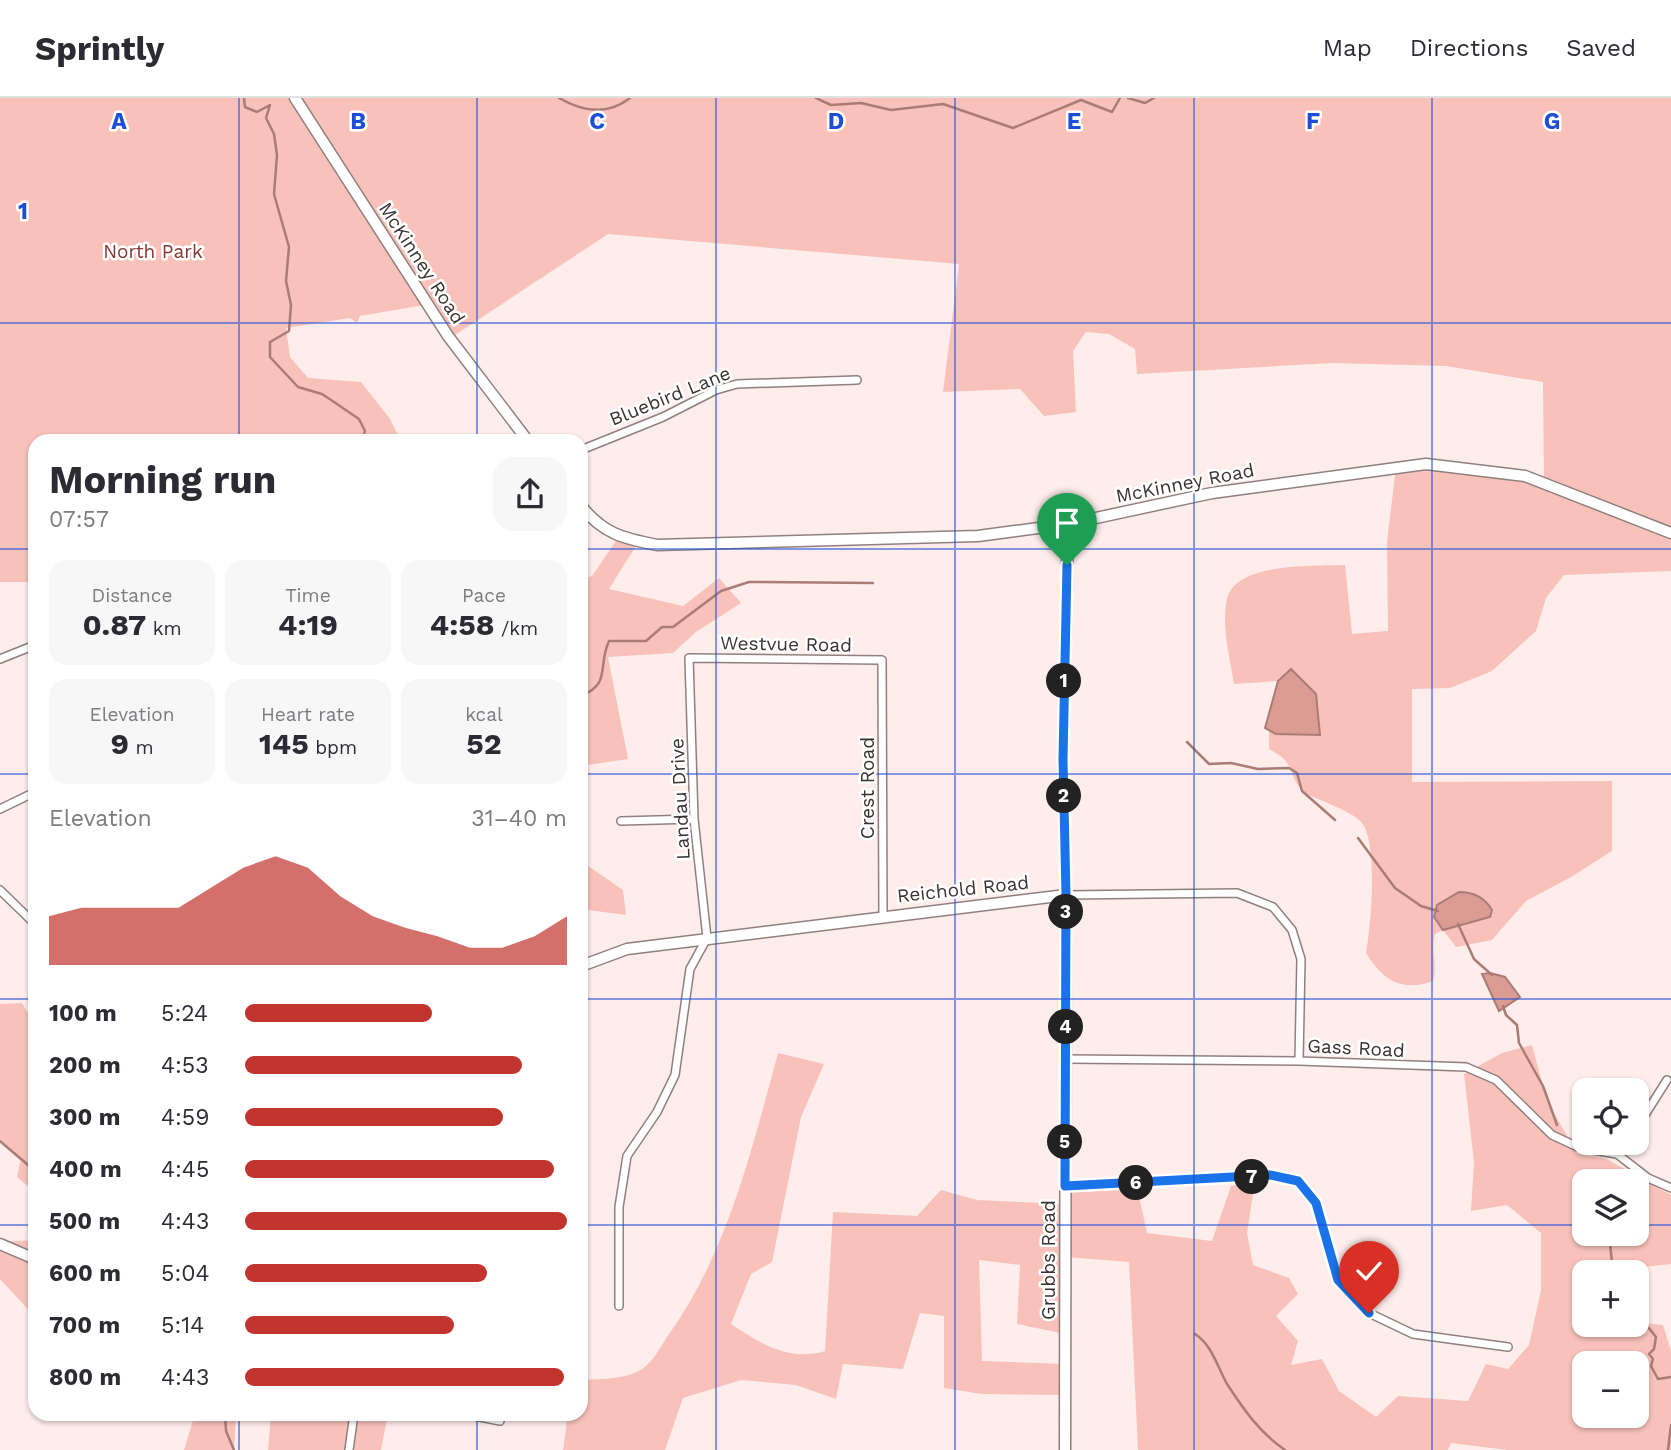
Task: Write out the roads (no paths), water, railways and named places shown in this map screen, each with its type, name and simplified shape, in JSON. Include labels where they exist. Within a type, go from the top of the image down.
[{"type":"street","name":"McKinney Road","points":[[295,98],[447,336],[523,434]]},
{"type":"street","name":"Bluebird Lane","points":[[588,447],[737,384],[857,380]]},
{"type":"street","name":"McKinney Road","points":[[588,514],[618,538],[657,545],[978,536],[1068,524],[1212,493],[1426,464],[1525,476],[1671,533]]},
{"type":"street","name":"Grubbs Road","points":[[1065,1450],[1066,895],[1063,759],[1068,524]]},
{"type":"street","points":[[0,659],[28,648]]},
{"type":"street","name":"Westvue Road","points":[[689,658],[882,660]]},
{"type":"street","name":"Landau Drive","points":[[689,658],[694,819],[707,938]]},
{"type":"street","name":"Crest Road","points":[[882,660],[883,916]]},
{"type":"street","points":[[0,809],[28,795]]},
{"type":"street","points":[[621,821],[694,819]]},
{"type":"street","points":[[0,890],[28,917]]},
{"type":"street","name":"Reichold Road","points":[[588,963],[627,949],[1066,895],[1237,894],[1273,907],[1292,930],[1301,959],[1299,1061]]},
{"type":"street","points":[[619,1306],[619,1206],[627,1156],[657,1112],[675,1075],[690,969],[707,938]]},
{"type":"street","name":"Gass Road","points":[[1065,1059],[1299,1061],[1466,1067],[1496,1080],[1552,1135],[1572,1144]]},
{"type":"street","points":[[1649,1108],[1667,1080]]},
{"type":"street","name":"Gass Road","points":[[1618,1155],[1648,1178],[1671,1188]]},
{"type":"street","points":[[1065,1186],[1270,1175],[1298,1181],[1316,1203],[1338,1280],[1369,1313],[1413,1334],[1508,1347]]},
{"type":"street","points":[[0,1244],[28,1256]]},
{"type":"street","points":[[349,1450],[354,1421]]},
{"type":"street","points":[[494,1421],[500,1422]]},
{"type":"waterway","points":[[244,98],[245,107],[257,112],[270,105],[266,118],[274,134],[277,155],[274,194],[289,247],[286,281],[291,305],[289,331],[270,342],[270,357],[298,387],[322,394],[359,419],[364,434]]},
{"type":"waterway","points":[[559,98],[595,110],[613,108],[630,98]]},
{"type":"waterway","points":[[816,98],[831,105],[861,103],[891,110],[943,104],[1013,128],[1081,100],[1112,112],[1120,98]]},
{"type":"waterway","points":[[1128,98],[1145,103],[1154,98]]},
{"type":"waterway","points":[[588,692],[600,680],[609,641],[646,641],[662,627],[673,627],[721,591],[749,582],[873,583]]},
{"type":"waterway","points":[[1187,742],[1209,764],[1231,763],[1258,769],[1289,768],[1297,773],[1302,791],[1335,820]]},
{"type":"waterway","points":[[1358,838],[1395,888],[1421,906],[1438,911]]},
{"type":"waterway","points":[[1458,924],[1474,959],[1492,975]]},
{"type":"waterway","points":[[1503,1006],[1506,1015],[1517,1025],[1519,1043],[1543,1086],[1557,1125]]},
{"type":"waterway","points":[[0,1141],[28,1165]]},
{"type":"waterway","points":[[1610,1246],[1612,1260]]},
{"type":"waterway","points":[[1649,1328],[1656,1337],[1654,1349],[1649,1354],[1653,1359],[1651,1366],[1658,1379],[1671,1377]]},
{"type":"waterway","points":[[1195,1334],[1210,1350],[1227,1384],[1246,1412],[1260,1429],[1285,1450]]},
{"type":"waterway","points":[[225,1421],[226,1431],[234,1450]]},
{"type":"waterway","points":[[1668,1450],[1671,1425]]},
{"type":"park label","name":"North Park","points":[[153,251]]}]
